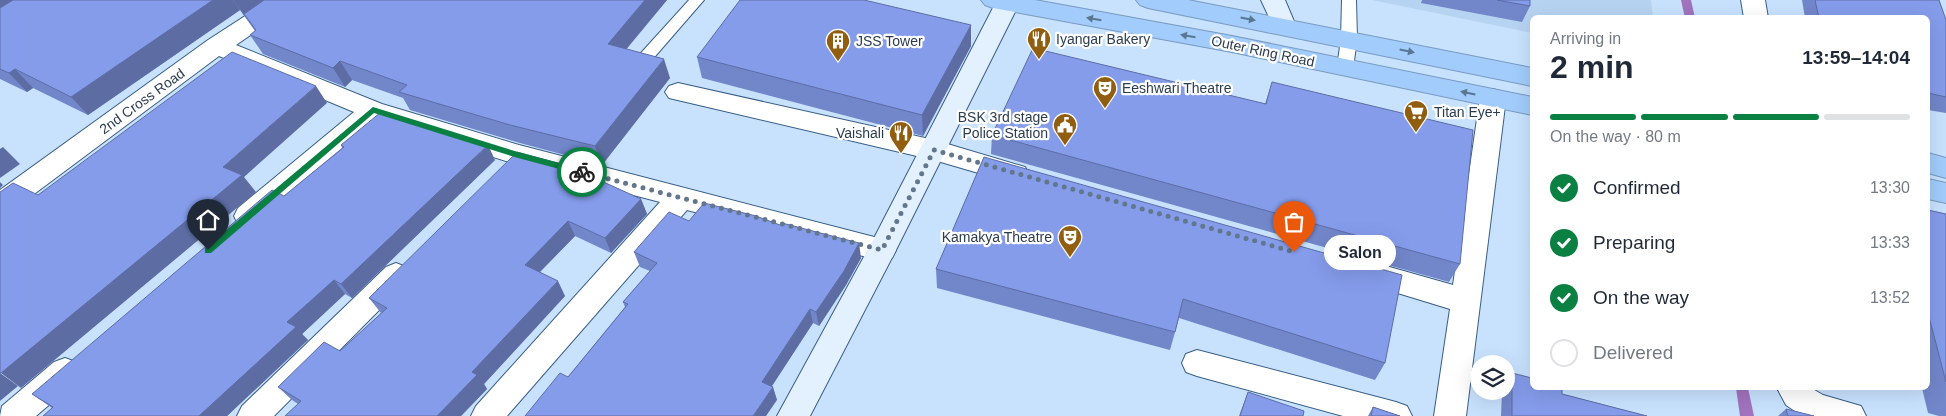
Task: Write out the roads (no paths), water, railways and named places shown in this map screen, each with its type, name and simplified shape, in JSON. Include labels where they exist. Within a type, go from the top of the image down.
[{"type":"highway","name":"Outer Ring Road","points":[[1148,0],[1349,39],[1530,78]]},
{"type":"highway","name":"Outer Ring Road","points":[[1003,1],[1232,44],[1530,106]]},
{"type":"highway","points":[[1930,164],[1946,168]]},
{"type":"highway","points":[[1930,189],[1946,193]]},
{"type":"street","name":"2nd Cross Road","points":[[0,204],[217,46],[286,0]]},
{"type":"street","points":[[1272,0],[1284,26]]},
{"type":"street","points":[[1753,0],[1756,15]]},
{"type":"street","points":[[793,416],[934,150],[1003,1]]},
{"type":"street","points":[[217,46],[373,110],[518,155],[882,250]]},
{"type":"street","points":[[678,92],[934,150],[1038,180]]},
{"type":"street","points":[[1450,416],[1493,98]]},
{"type":"street","points":[[230,231],[373,110]]},
{"type":"street","points":[[498,176],[518,155]]},
{"type":"street","points":[[487,416],[680,198]]},
{"type":"street","points":[[253,416],[414,258]]},
{"type":"street","points":[[1342,266],[1465,301]]},
{"type":"street","points":[[13,416],[88,352]]},
{"type":"street","points":[[1197,363],[1396,416]]},
{"type":"street","points":[[1794,390],[1797,396],[1815,407],[1849,416]]},
{"type":"lane","points":[[646,57],[696,0]]},
{"type":"lane","points":[[1345,68],[1349,39],[1349,0]]},
{"type":"waterway","points":[[1686,0],[1689,15]]},
{"type":"waterway","points":[[1742,390],[1747,416]]},
{"type":"place","name":"Iyangar Bakery","points":[[1039,60]]},
{"type":"place","name":"JSS Tower","points":[[838,62]]},
{"type":"place","name":"Eeshwari Theatre","points":[[1105,109]]},
{"type":"place","name":"Titan Eye+","points":[[1416,133]]},
{"type":"place","name":"BSK 3rd stage Police Station","points":[[1065,146]]},
{"type":"place","name":"Vaishali","points":[[901,154]]},
{"type":"place","name":"Salon","points":[[1294,252]]},
{"type":"place","name":"Kamakya Theatre","points":[[1070,258]]}]
